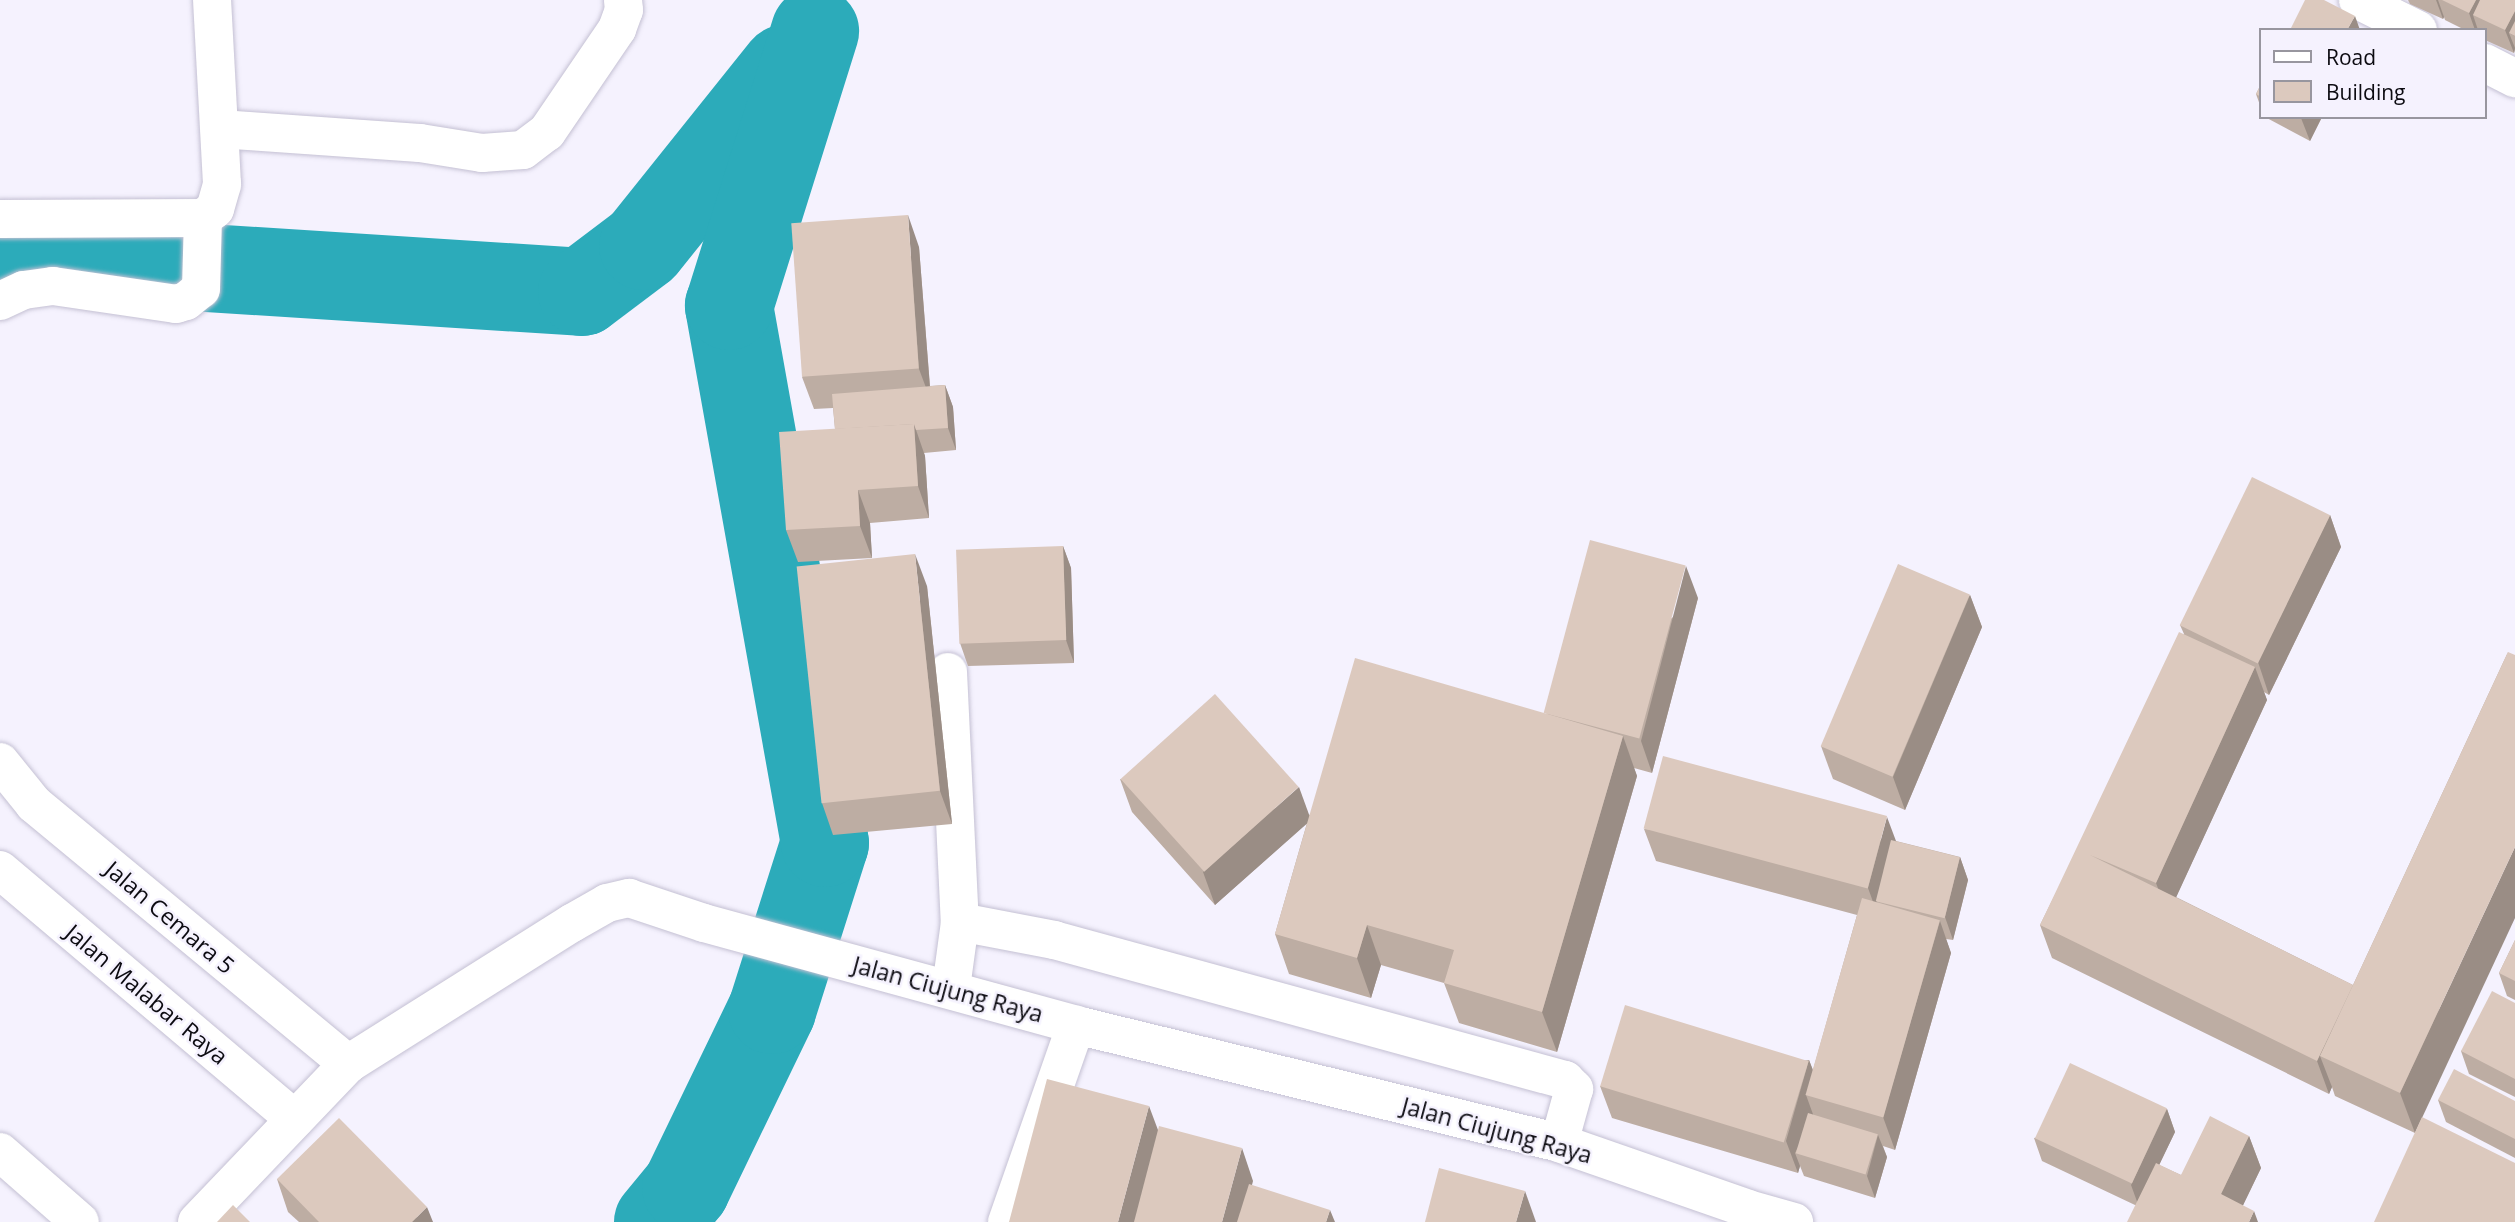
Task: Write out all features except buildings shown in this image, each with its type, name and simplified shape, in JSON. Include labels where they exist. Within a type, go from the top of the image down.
[{"type":"street","points":[[0,301],[36,287],[53,286],[176,304],[186,301],[201,289],[203,232],[220,199],[220,129],[212,0]]},
{"type":"street","points":[[220,129],[419,143],[482,153],[523,150],[547,132],[617,29],[624,10],[623,0]]},
{"type":"street","points":[[2358,0],[2414,28]]},
{"type":"street","points":[[2487,64],[2515,78]]},
{"type":"street","points":[[0,219],[203,232]]},
{"type":"street","points":[[948,672],[960,922],[951,988]]},
{"type":"street","name":"Jalan Cemara 5","points":[[0,762],[34,804],[348,1064]]},
{"type":"street","name":"Jalan Malabar Raya","points":[[0,870],[295,1119]]},
{"type":"street","name":"Jalan Ciujung Raya","points":[[197,1222],[348,1064],[607,903],[629,898],[704,923],[951,988],[1076,1025],[1559,1143],[1745,1216],[1794,1222]]},
{"type":"street","points":[[960,922],[1054,940],[1565,1080],[1574,1089],[1559,1143]]},
{"type":"street","points":[[1007,1222],[1076,1025]]},
{"type":"street","points":[[0,1152],[79,1222]]},
{"type":"waterway","points":[[658,1222],[686,1188],[772,1010],[825,843],[729,306],[815,31]]},
{"type":"waterway","points":[[0,270],[37,257],[582,292],[643,246],[785,69]]}]
